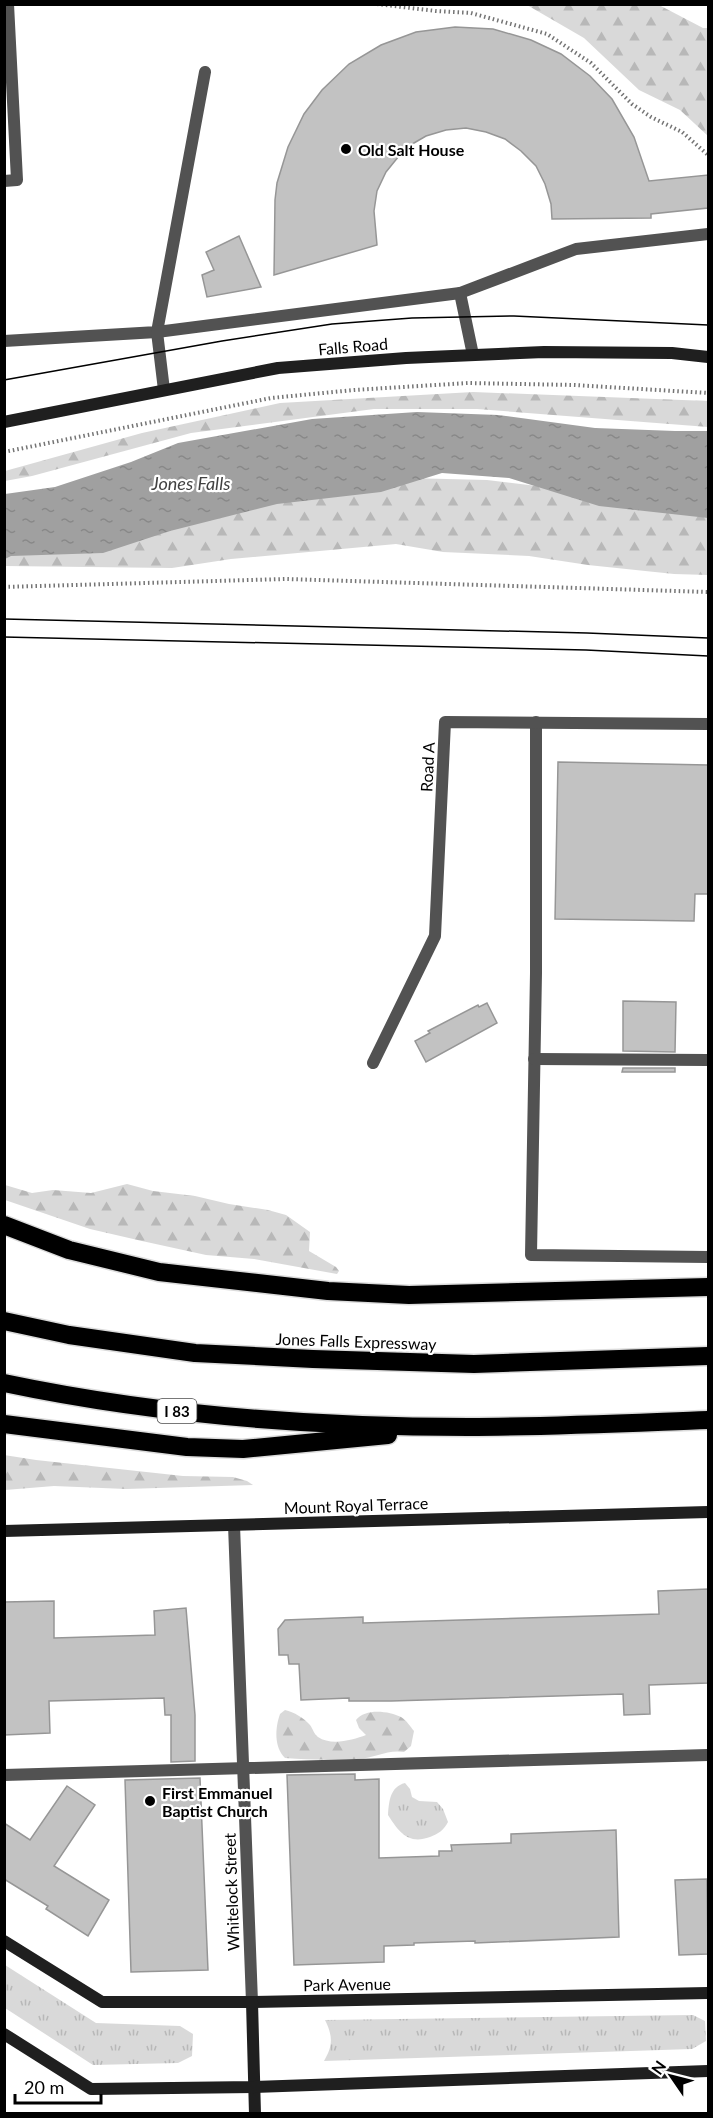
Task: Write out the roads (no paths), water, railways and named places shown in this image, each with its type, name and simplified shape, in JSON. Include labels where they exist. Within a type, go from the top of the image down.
[{"type":"highway","points":[[4,1226],[87,1255],[159,1272],[328,1291],[409,1295],[708,1287]]},
{"type":"highway","name":"Jones Falls Expressway","points":[[4,1321],[69,1335],[195,1353],[313,1359],[474,1364],[708,1356]]},
{"type":"highway","name":"I 83","points":[[4,1383],[60,1395],[184,1412],[313,1423],[468,1427],[708,1420]]},
{"type":"highway","points":[[4,1424],[187,1447],[243,1449],[468,1427]]},
{"type":"street","points":[[4,181],[17,180],[8,4]]},
{"type":"street","points":[[164,390],[157,332],[205,72]]},
{"type":"street","points":[[4,341],[157,332],[460,293],[576,249],[708,234]]},
{"type":"street","points":[[460,293],[473,355]]},
{"type":"street","name":"Falls Road","points":[[4,422],[278,368],[544,352],[672,353],[708,357]]},
{"type":"street","name":"Road A","points":[[373,1063],[435,936],[445,722],[708,724]]},
{"type":"street","points":[[536,722],[531,1255],[708,1257]]},
{"type":"street","points":[[534,1059],[708,1060]]},
{"type":"street","name":"Mount Royal Terrace","points":[[4,1531],[708,1512]]},
{"type":"street","name":"Whitelock Street","points":[[234,1525],[255,2114]]},
{"type":"street","points":[[4,1775],[708,1755]]},
{"type":"street","name":"Park Avenue","points":[[4,1941],[102,2002],[252,2002],[708,1993]]},
{"type":"street","points":[[4,2034],[91,2089],[254,2087],[708,2072]]},
{"type":"water","name":"Jones Falls","points":[[417,412],[498,415],[595,428],[708,431],[708,518],[599,506],[509,478],[442,473],[381,492],[277,504],[170,531],[103,553],[11,556],[5,559],[5,494],[55,487],[131,462],[178,443],[312,419]]},
{"type":"tram line","points":[[4,380],[332,324],[412,318],[514,316],[708,325]]},
{"type":"tram line","points":[[4,619],[708,638]]},
{"type":"tram line","points":[[4,637],[586,650],[708,656]]},
{"type":"place","name":"Old Salt House","points":[[346,149]]},
{"type":"place","name":"First Emmanuel Baptist Church","points":[[150,1801]]}]
